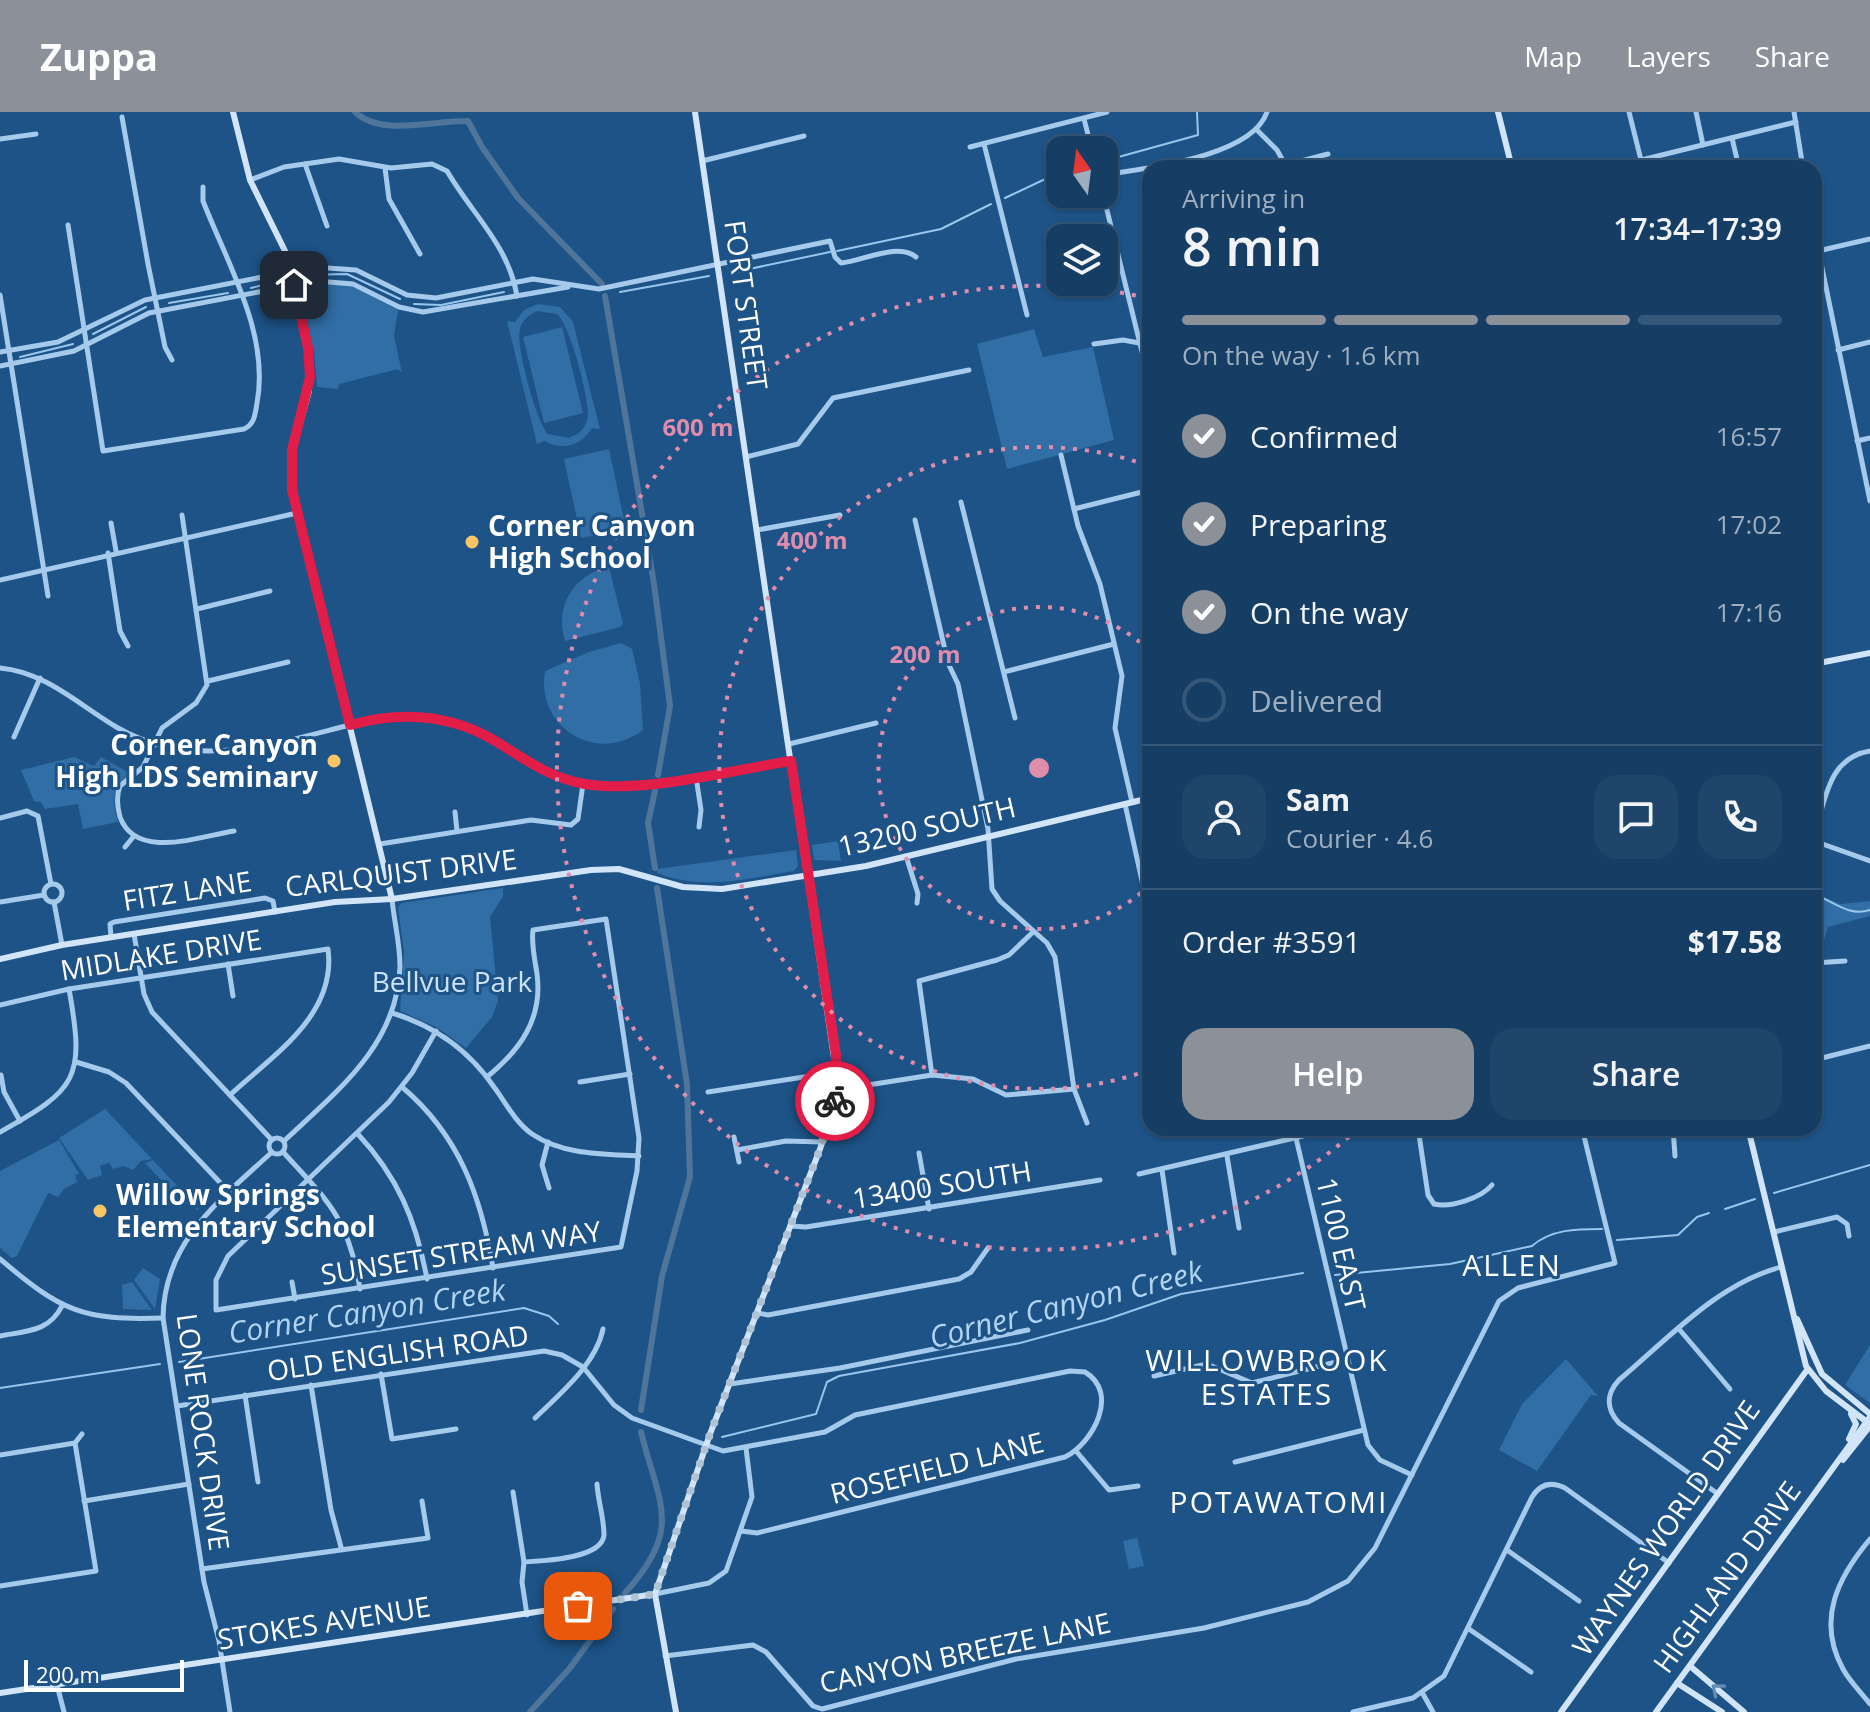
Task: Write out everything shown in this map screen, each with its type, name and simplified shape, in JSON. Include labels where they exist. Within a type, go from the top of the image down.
[{"type":"street","points":[[233,112],[250,180],[278,233],[294,285],[310,370],[309,391],[291,457],[291,480],[380,844],[392,899],[400,966],[392,1013],[373,1051],[356,1073],[284,1141],[283,1152]]},
{"type":"street","name":"FORT STREET","points":[[676,1712],[655,1594],[706,1446],[822,1142],[837,1085],[695,112]]},
{"type":"street","points":[[970,147],[1107,112]]},
{"type":"street","points":[[1178,160],[1229,146],[1257,130],[1267,112]]},
{"type":"street","points":[[1498,112],[1510,160]]},
{"type":"street","points":[[1629,112],[1641,160],[1796,122]]},
{"type":"street","points":[[1696,112],[1703,145]]},
{"type":"street","points":[[1794,112],[1802,160]]},
{"type":"street","points":[[122,117],[165,347],[172,360]]},
{"type":"street","points":[[1084,119],[1088,136]]},
{"type":"street","points":[[1257,130],[1283,160]]},
{"type":"street","points":[[0,139],[36,134]]},
{"type":"street","points":[[702,161],[804,136]]},
{"type":"street","points":[[1732,138],[1737,160]]},
{"type":"street","points":[[984,144],[1027,315]]},
{"type":"street","points":[[1309,160],[1328,154]]},
{"type":"street","points":[[250,180],[278,169],[344,159],[385,167],[432,164],[445,169],[504,251],[517,296]]},
{"type":"street","points":[[305,164],[327,226]]},
{"type":"street","points":[[385,167],[389,199],[420,254]]},
{"type":"street","points":[[1118,173],[1142,169]]},
{"type":"street","points":[[68,225],[103,451],[244,429],[253,420],[259,383],[243,297],[203,201],[203,187]]},
{"type":"street","points":[[1106,208],[1142,351]]},
{"type":"street","points":[[1822,250],[1870,239]]},
{"type":"street","points":[[0,352],[51,344],[129,305],[320,266],[348,268],[407,295],[429,298],[541,279],[573,287],[599,289],[831,243],[834,256],[844,263],[898,251],[916,257]]},
{"type":"street","points":[[1822,271],[1870,501]]},
{"type":"street","points":[[0,366],[52,358],[86,345],[138,317],[159,311],[323,280],[345,282],[399,307],[423,312],[573,287]]},
{"type":"street","points":[[0,295],[48,596]]},
{"type":"street","points":[[1094,344],[1113,340],[1140,343]]},
{"type":"street","points":[[1838,350],[1870,342]]},
{"type":"street","points":[[746,457],[798,444],[833,398],[969,370]]},
{"type":"street","points":[[1857,441],[1870,438]]},
{"type":"street","points":[[1061,455],[1074,509],[1103,596],[1123,687],[1115,734],[1142,874]]},
{"type":"street","points":[[1074,509],[1142,492]]},
{"type":"street","points":[[961,502],[1015,718]]},
{"type":"street","points":[[0,580],[116,551],[187,540],[297,513]]},
{"type":"street","points":[[182,515],[208,681],[201,698],[165,725],[143,767],[122,783],[117,794],[122,820],[134,836],[155,843],[234,831]]},
{"type":"street","points":[[757,530],[840,515]]},
{"type":"street","points":[[915,520],[948,663],[958,684],[988,836],[992,889],[1000,901],[1047,943],[1055,957],[1074,1089],[1087,1123]]},
{"type":"street","points":[[111,523],[116,551]]},
{"type":"street","points":[[108,553],[120,631],[128,646]]},
{"type":"street","points":[[197,609],[270,591]]},
{"type":"street","points":[[1004,672],[1114,644]]},
{"type":"street","points":[[1822,662],[1870,653]]},
{"type":"street","points":[[208,681],[288,662]]},
{"type":"street","points":[[0,668],[40,678],[119,728],[155,744],[199,752],[238,751],[350,725],[405,716],[453,722],[488,737],[538,768],[583,784],[628,786],[791,761]]},
{"type":"street","points":[[14,737],[40,678]]},
{"type":"street","points":[[789,744],[876,723]]},
{"type":"street","points":[[1822,809],[1833,774],[1849,758],[1870,751]]},
{"type":"street","points":[[696,776],[701,810],[699,827]]},
{"type":"street","points":[[380,844],[537,819],[573,824],[578,819],[583,784]]},
{"type":"street","name":"13200 SOUTH","points":[[808,876],[1142,800]]},
{"type":"street","points":[[0,818],[27,811],[38,816],[51,884],[44,895]]},
{"type":"street","points":[[455,812],[457,831]]},
{"type":"street","points":[[125,847],[134,836]]},
{"type":"street","points":[[1822,844],[1870,861]]},
{"type":"street","points":[[906,856],[918,894],[917,903]]},
{"type":"street","name":"CARLQUIST DRIVE","points":[[0,959],[62,945],[343,901],[392,899],[606,869],[630,871],[683,887],[709,890],[808,876]]},
{"type":"street","points":[[51,884],[58,886],[62,893],[54,902]]},
{"type":"street","points":[[0,902],[44,895],[54,902],[62,945]]},
{"type":"street","name":"FITZ LANE","points":[[111,937],[110,924],[114,922],[265,898],[273,901],[275,912]]},
{"type":"street","name":"SUNSET STREAM WAY","points":[[309,1179],[228,1256],[216,1280],[216,1310],[621,1247],[639,1156],[606,919],[533,930],[538,989],[533,1020],[517,1051],[487,1077]]},
{"type":"street","points":[[932,1075],[919,981],[1009,955],[1033,932]]},
{"type":"street","points":[[134,934],[141,978],[152,1012],[272,1140],[284,1141]]},
{"type":"street","name":"MIDLAKE DRIVE","points":[[0,1005],[69,989],[328,949],[327,984],[312,1016],[230,1095]]},
{"type":"street","points":[[1822,962],[1845,961]]},
{"type":"street","points":[[228,964],[233,996]]},
{"type":"street","points":[[0,1132],[55,1098],[67,1084],[76,1062],[77,1036],[69,989]]},
{"type":"street","points":[[392,1013],[436,1031],[466,1053],[519,1123],[548,1142],[584,1152],[639,1156]]},
{"type":"street","points":[[309,1179],[402,1087],[436,1031]]},
{"type":"street","points":[[1822,1058],[1870,1046]]},
{"type":"street","points":[[76,1062],[109,1072],[126,1083],[229,1192]]},
{"type":"street","points":[[708,1092],[837,1071]]},
{"type":"street","points":[[580,1082],[630,1074]]},
{"type":"street","points":[[1,1075],[4,1092],[20,1121]]},
{"type":"street","points":[[837,1085],[868,1085],[932,1075],[973,1079],[1006,1095],[1074,1089]]},
{"type":"street","points":[[402,1087],[441,1126],[467,1172],[484,1215],[493,1268]]},
{"type":"street","points":[[357,1133],[384,1163],[407,1203],[419,1237],[427,1279]]},
{"type":"street","points":[[1139,1174],[1304,1136]]},
{"type":"street","points":[[1419,1136],[1428,1195],[1434,1204],[1444,1205],[1479,1196],[1492,1185]]},
{"type":"street","points":[[1412,1475],[1502,1297],[1518,1288],[1615,1263],[1584,1136]]},
{"type":"street","points":[[1674,1136],[1675,1156]]},
{"type":"street","points":[[1750,1136],[1807,1370],[1839,1400],[1869,1420]]},
{"type":"street","points":[[734,1137],[739,1162]]},
{"type":"street","name":"1100 EAST","points":[[1296,1138],[1364,1430],[1375,1456],[1412,1475]]},
{"type":"street","points":[[272,1140],[272,1152],[283,1152],[332,1206],[346,1230],[360,1289]]},
{"type":"street","points":[[737,1150],[786,1141],[822,1142]]},
{"type":"street","points":[[548,1142],[542,1165],[549,1188]]},
{"type":"street","name":"LONE ROCK DRIVE","points":[[230,1712],[202,1569],[163,1318],[169,1275],[183,1242],[193,1228],[272,1152]]},
{"type":"street","points":[[919,1153],[929,1209]]},
{"type":"street","points":[[1227,1156],[1239,1228]]},
{"type":"street","points":[[1162,1170],[1174,1253]]},
{"type":"street","name":"13400 SOUTH","points":[[790,1226],[806,1227],[929,1209],[1100,1180]]},
{"type":"street","points":[[1774,1232],[1837,1217],[1847,1224],[1849,1236]]},
{"type":"street","points":[[758,1313],[770,1315],[959,1279],[971,1272],[988,1248]]},
{"type":"street","points":[[0,1259],[62,1306],[114,1320],[163,1318]]},
{"type":"street","points":[[1718,1494],[1619,1423],[1609,1406],[1609,1397],[1615,1384],[1734,1285],[1781,1267]]},
{"type":"street","points":[[292,1282],[295,1299]]},
{"type":"street","points":[[0,1336],[44,1327],[55,1318],[62,1306]]},
{"type":"street","points":[[1793,1313],[1818,1368],[1869,1420]]},
{"type":"street","points":[[535,1418],[583,1367],[599,1345],[603,1329]]},
{"type":"street","points":[[1679,1329],[1730,1389]]},
{"type":"street","points":[[730,1384],[840,1368],[1028,1330]]},
{"type":"street","name":"OLD ENGLISH ROAD","points":[[177,1406],[537,1351],[562,1355],[583,1367],[625,1414],[726,1451],[825,1432],[855,1415],[1070,1371],[1090,1375],[1101,1391]]},
{"type":"street","points":[[1154,1376],[1207,1364],[1252,1383],[1348,1359]]},
{"type":"street","points":[[1807,1370],[1818,1368]]},
{"type":"street","name":"WAYNES WORLD DRIVE","points":[[1561,1712],[1807,1370]]},
{"type":"street","points":[[381,1374],[392,1439],[456,1429]]},
{"type":"street","points":[[311,1385],[331,1510],[341,1547]]},
{"type":"street","name":"ROSEFIELD LANE","points":[[741,1531],[757,1533],[1060,1459],[1076,1451],[1087,1440],[1101,1410],[1101,1391]]},
{"type":"street","points":[[245,1395],[258,1482]]},
{"type":"street","points":[[1834,1467],[1856,1424],[1839,1400]]},
{"type":"street","name":"HIGHLAND DRIVE","points":[[1656,1712],[1869,1420]]},
{"type":"street","points":[[1235,1462],[1364,1430]]},
{"type":"street","points":[[0,1455],[75,1443],[82,1434]]},
{"type":"street","points":[[0,1586],[96,1571],[75,1443]]},
{"type":"street","points":[[655,1594],[718,1579],[726,1571],[753,1491],[746,1448]]},
{"type":"street","points":[[1076,1451],[1109,1490],[1138,1486]]},
{"type":"street","name":"CANYON BREEZE LANE","points":[[665,1656],[753,1645],[766,1652],[813,1706],[822,1709],[1016,1659],[1204,1628],[1308,1602],[1348,1581],[1375,1548],[1412,1475]]},
{"type":"street","points":[[84,1501],[189,1484]]},
{"type":"street","points":[[524,1562],[588,1553],[599,1547],[604,1535],[597,1484]]},
{"type":"street","points":[[1353,1712],[1399,1703],[1423,1694],[1448,1672],[1536,1491],[1553,1484],[1565,1488],[1669,1563]]},
{"type":"street","points":[[513,1492],[524,1562],[521,1572],[527,1615]]},
{"type":"street","points":[[202,1569],[341,1547],[428,1538],[422,1501]]},
{"type":"street","points":[[1870,1539],[1840,1580],[1831,1624],[1840,1664],[1870,1704]]},
{"type":"street","points":[[1507,1550],[1579,1601]]},
{"type":"street","name":"STOKES AVENUE","points":[[0,1693],[655,1594]]},
{"type":"street","points":[[1469,1629],[1531,1672]]},
{"type":"street","points":[[1690,1666],[1744,1712]]},
{"type":"street","points":[[1677,1683],[1722,1712]]},
{"type":"street","points":[[57,1685],[64,1712]]},
{"type":"street","points":[[1423,1694],[1433,1712]]},
{"type":"green space","points":[[315,283],[352,286],[398,310],[394,336],[402,373],[398,369],[339,384],[338,389],[317,387],[314,352],[300,290]]},
{"type":"green space","points":[[538,304],[560,307],[573,322],[600,429],[592,428],[577,443],[558,446],[544,441],[537,444],[507,321],[515,322],[524,310]],"holes":[[[537,311],[557,314],[573,346],[588,415],[580,432],[569,438],[548,434],[543,427],[528,383],[519,338],[522,323],[531,314]]]},
{"type":"green space","points":[[562,327],[583,413],[544,423],[523,337]]},
{"type":"green space","points":[[1034,329],[1043,357],[1093,347],[1114,440],[1007,469],[977,344]]},
{"type":"green space","points":[[609,449],[626,529],[581,538],[564,459]]},
{"type":"green space","points":[[609,567],[623,623],[620,627],[565,641],[562,616],[570,594],[586,577]]},
{"type":"green space","points":[[621,643],[632,649],[640,683],[643,730],[625,740],[607,744],[590,742],[573,735],[560,724],[550,709],[544,691],[545,671],[589,652]]},
{"type":"green space","points":[[74,757],[94,766],[101,757],[131,774],[120,784],[115,795],[118,822],[83,829],[78,804],[45,809],[41,802],[34,801],[21,770]]},
{"type":"green space","points":[[838,841],[841,861],[814,860],[812,845]]},
{"type":"green space","points":[[796,850],[798,866],[794,871],[759,877],[708,882],[657,873],[657,869]]},
{"type":"green space","name":"Bellvue Park","points":[[503,888],[503,896],[490,917],[498,1001],[492,1017],[466,1048],[436,1027],[400,1011],[404,952],[398,907],[402,903]]},
{"type":"green space","points":[[1822,897],[1841,904],[1870,901],[1870,916],[1828,927],[1822,947]]},
{"type":"green space","points":[[105,1109],[152,1159],[141,1161],[133,1170],[124,1166],[113,1169],[109,1163],[100,1166],[102,1175],[88,1180],[59,1138]]},
{"type":"green space","points":[[59,1140],[79,1174],[75,1175],[77,1182],[64,1189],[58,1197],[48,1193],[17,1256],[12,1258],[0,1248],[0,1171]]},
{"type":"green space","points":[[153,1160],[198,1210],[180,1200],[145,1163]]},
{"type":"green space","points":[[143,1268],[160,1279],[155,1309],[134,1280]]},
{"type":"green space","points":[[132,1282],[152,1310],[123,1309],[122,1285]]},
{"type":"green space","points":[[1870,1345],[1870,1403],[1845,1385]]},
{"type":"green space","points":[[1566,1359],[1598,1396],[1591,1395],[1537,1471],[1499,1450],[1522,1404]]},
{"type":"green space","points":[[1137,1538],[1144,1566],[1129,1569],[1123,1541]]},
{"type":"waterway","points":[[355,112],[366,120],[393,126],[468,121],[482,147],[518,198],[602,284]]},
{"type":"waterway","points":[[1118,157],[1198,135],[1197,112]]},
{"type":"waterway","points":[[1005,198],[1046,179]]},
{"type":"waterway","points":[[837,251],[941,229],[991,204]]},
{"type":"waterway","points":[[730,273],[830,252]]},
{"type":"waterway","points":[[305,275],[347,274],[400,299]]},
{"type":"waterway","points":[[620,292],[709,276]]},
{"type":"waterway","points":[[251,288],[279,281]]},
{"type":"waterway","points":[[414,304],[441,305],[504,292]]},
{"type":"waterway","points":[[169,303],[228,293]]},
{"type":"waterway","points":[[605,296],[654,584],[670,706],[658,775]]},
{"type":"waterway","points":[[93,334],[146,307]]},
{"type":"waterway","points":[[20,357],[73,344]]},
{"type":"waterway","points":[[655,791],[648,823],[655,868]]},
{"type":"waterway","points":[[641,1410],[662,1276],[690,1177],[687,1084],[657,888]]},
{"type":"waterway","points":[[1822,898],[1848,910],[1870,910]]},
{"type":"waterway","name":"Corner Canyon Creek","points":[[1774,1193],[1870,1165]]},
{"type":"waterway","name":"Corner Canyon Creek","points":[[1725,1209],[1755,1199]]},
{"type":"waterway","name":"Corner Canyon Creek","points":[[1617,1240],[1678,1235],[1697,1217],[1709,1213]]},
{"type":"waterway","name":"Corner Canyon Creek","points":[[1335,1275],[1450,1264],[1532,1246],[1556,1233],[1602,1229]]},
{"type":"waterway","name":"Corner Canyon Creek","points":[[722,1437],[816,1414],[827,1382],[839,1376],[1020,1343],[1105,1320],[1181,1294],[1303,1273]]},
{"type":"waterway","name":"Corner Canyon Creek","points":[[179,1362],[524,1308],[549,1316],[558,1324]]},
{"type":"waterway","name":"Corner Canyon Creek","points":[[0,1388],[160,1364]]},
{"type":"waterway","points":[[625,1593],[655,1551],[661,1533],[659,1498],[641,1432]]},
{"type":"waterway","points":[[530,1712],[570,1668],[613,1609]]},
{"type":"way so far","points":[[578,1606],[655,1594],[710,1434],[820,1149],[835,1101]]},
{"type":"place","name":"Corner Canyon High School","points":[[472,542]]},
{"type":"place","name":"Corner Canyon High LDS Seminary","points":[[334,761]]},
{"type":"place","name":"Willow Springs Elementary School","points":[[100,1211]]},
{"type":"district","name":"ALLEN","points":[[1512,1266]]},
{"type":"district","name":"WILLOWBROOK ESTATES","points":[[1267,1378]]},
{"type":"district","name":"POTAWATOMI","points":[[1279,1503]]},
{"type":"route","points":[[294,285],[308,348],[310,377],[307,400],[292,450],[292,490],[350,725],[396,716],[444,720],[497,742],[545,772],[563,779],[603,786],[636,785],[791,761],[836,1055],[835,1101]]}]
